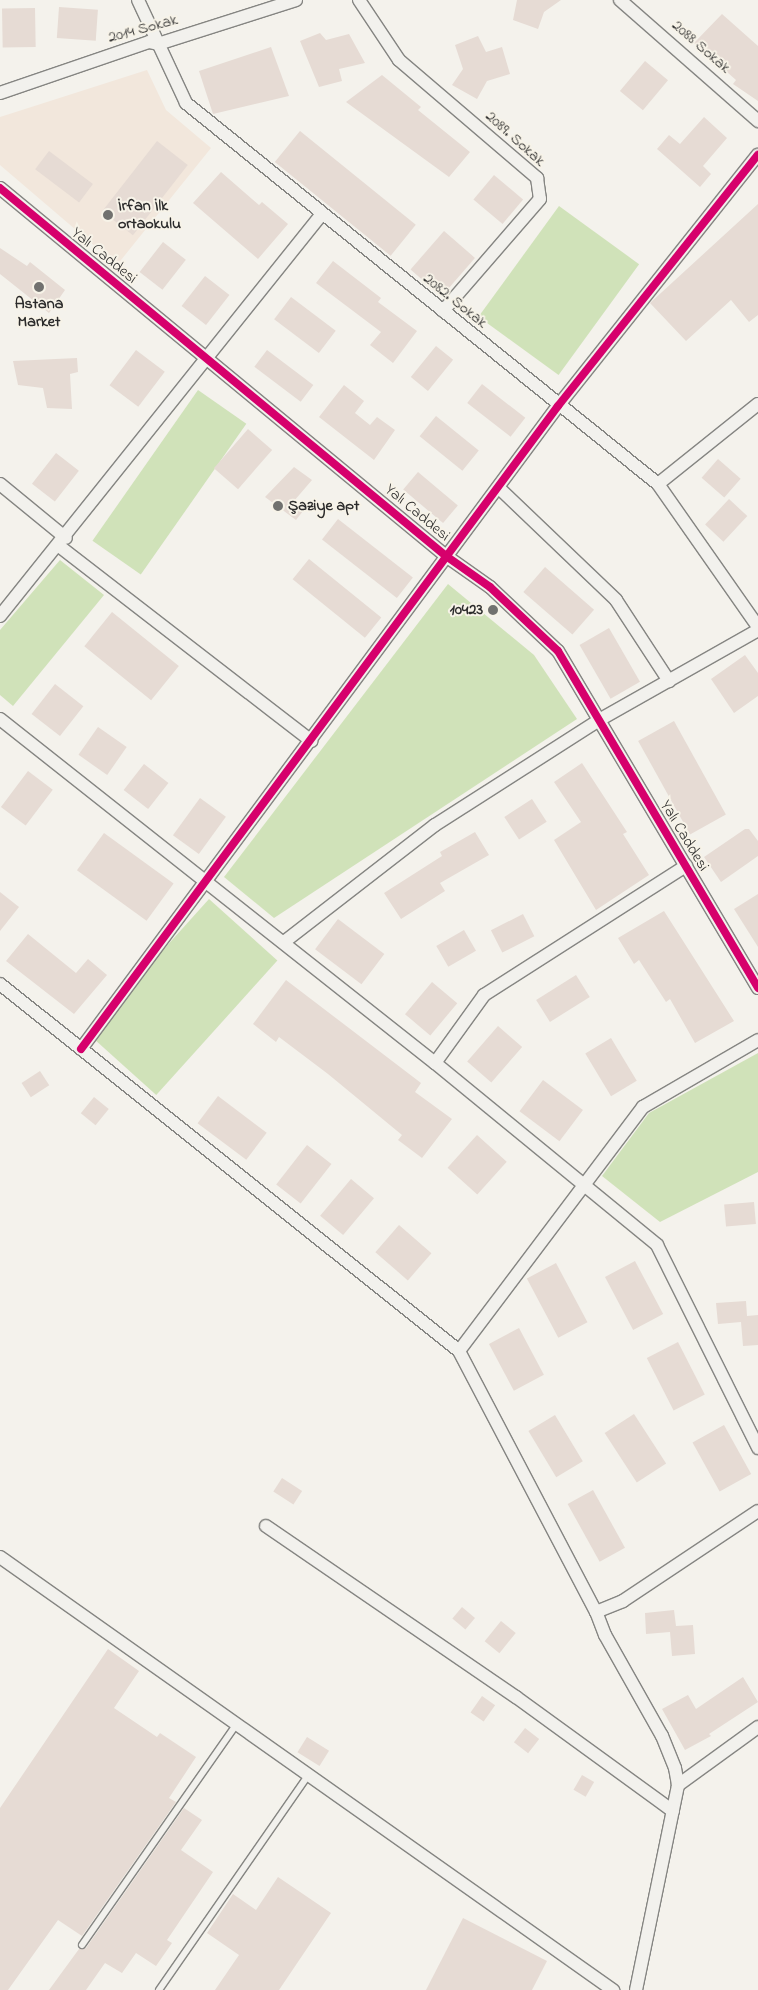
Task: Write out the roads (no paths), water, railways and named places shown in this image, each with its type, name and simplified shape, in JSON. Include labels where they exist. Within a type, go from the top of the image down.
[{"type":"street","name":"2082. Sokak","points":[[138,0],[186,103],[321,215],[658,484],[758,629]]},
{"type":"street","name":"2014 Sokak","points":[[0,93],[149,42],[158,44],[296,0]]},
{"type":"street","name":"2089. Sokak","points":[[360,0],[399,60],[537,178],[540,200],[443,311]]},
{"type":"street","name":"2088 Sokak","points":[[620,0],[758,121]]},
{"type":"street","points":[[81,1049],[558,406],[758,155]]},
{"type":"street","name":"Yalı Caddesi","points":[[0,188],[446,556],[490,588],[558,651],[758,988]]},
{"type":"street","points":[[0,616],[62,542],[321,215]]},
{"type":"street","points":[[658,484],[758,404]]},
{"type":"street","points":[[0,484],[62,542],[311,741]]},
{"type":"street","points":[[499,488],[616,600],[669,681]]},
{"type":"street","points":[[284,942],[435,826],[600,720],[758,629]]},
{"type":"street","points":[[0,718],[435,1063],[657,1245],[758,1448]]},
{"type":"street","points":[[435,1063],[484,995],[686,866]]},
{"type":"street","points":[[0,984],[459,1351],[596,1612],[605,1635],[662,1736],[675,1768],[678,1785],[636,1990]]},
{"type":"street","points":[[459,1351],[582,1184],[643,1107],[758,1040]]},
{"type":"street","points":[[596,1612],[623,1601],[758,1511]]},
{"type":"street","points":[[266,1526],[516,1697],[673,1811]]},
{"type":"street","points":[[0,1557],[613,1990]]},
{"type":"street","points":[[678,1785],[758,1727]]},
{"type":"lane","points":[[82,1945],[238,1724]]},
{"type":"lane","points":[[159,1990],[308,1774]]},
{"type":"place","name":"İrfan İlk ortaokulu","points":[[108,215]]},
{"type":"place","name":"Astana Market","points":[[39,287]]},
{"type":"place","name":"Şaziye apt","points":[[278,506]]},
{"type":"place","name":"10423","points":[[493,610]]}]
